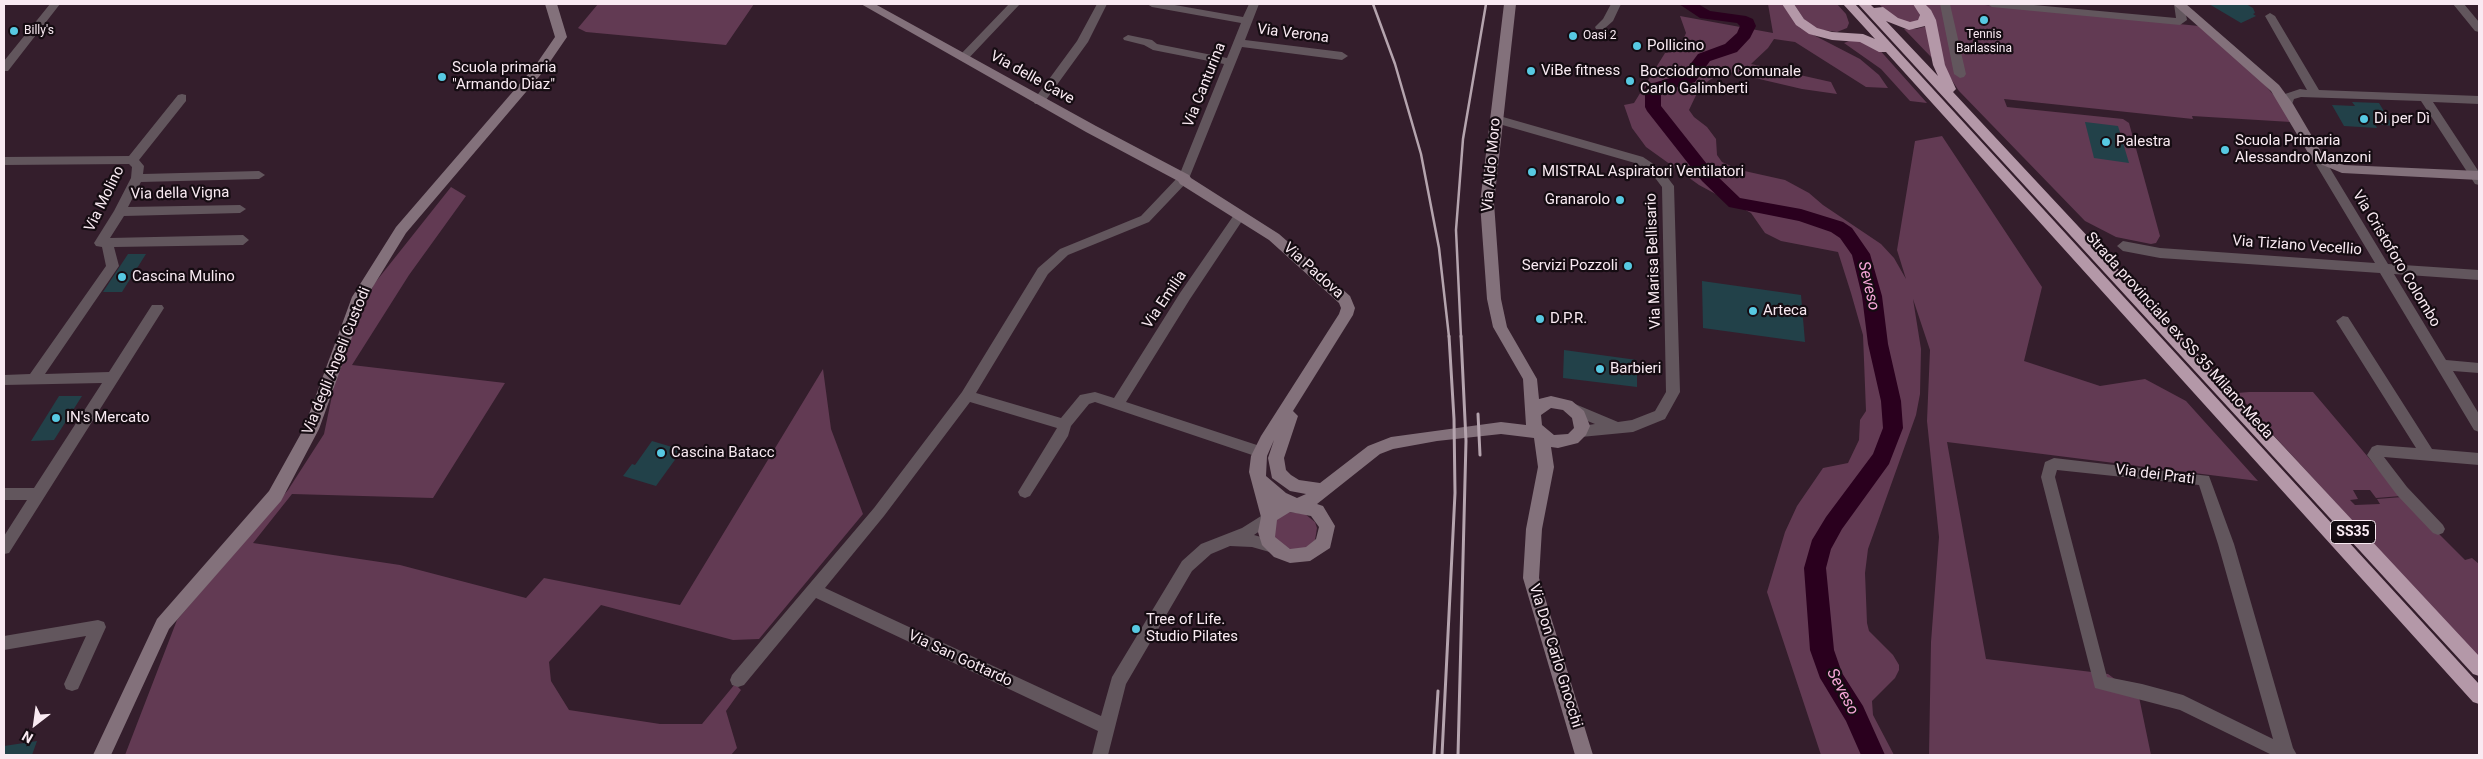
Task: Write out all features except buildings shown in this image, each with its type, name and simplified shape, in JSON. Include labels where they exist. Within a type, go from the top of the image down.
[{"type":"highway","points":[[1788,4],[1800,22],[1809,29],[1824,35],[1863,38],[1874,42],[1935,98]]},
{"type":"highway","points":[[1840,36],[1847,33],[1853,26],[1852,17],[1842,4]]},
{"type":"highway","name":"Strada provinciale ex SS 35 Milano-Meda","points":[[1849,4],[2479,696]]},
{"type":"highway","name":"Strada provinciale ex SS 35 Milano-Meda","points":[[1864,4],[2479,668]]},
{"type":"highway","points":[[1873,4],[1894,21],[1909,26],[1923,23],[1923,8]]},
{"type":"highway","points":[[1923,8],[1943,78],[1968,116]]},
{"type":"street","points":[[4,68],[54,4]]},
{"type":"street","name":"Via degli Angeli Custodi","points":[[102,755],[163,624],[275,496],[311,429],[359,297],[401,230],[539,69],[561,37],[551,4]]},
{"type":"street","name":"Via delle Cave","points":[[867,4],[1039,101],[1184,178]]},
{"type":"street","points":[[963,58],[1015,4]]},
{"type":"street","points":[[1039,101],[1082,42],[1102,4]]},
{"type":"street","points":[[1152,4],[1248,21]]},
{"type":"street","name":"Via Canturina","points":[[1184,178],[1254,4]]},
{"type":"street","name":"Via Aldo Moro","points":[[1510,4],[1487,203],[1494,299],[1500,327],[1530,379],[1546,393],[1571,407]]},
{"type":"street","points":[[1600,27],[1608,21],[1616,4]]},
{"type":"street","points":[[1946,4],[1960,74]]},
{"type":"street","points":[[1992,4],[2180,22],[2182,20],[2179,4]]},
{"type":"street","name":"Via Cristoforo Colombo","points":[[2179,4],[2270,83],[2287,104],[2479,426]]},
{"type":"street","points":[[2458,4],[2479,29]]},
{"type":"street","points":[[2270,16],[2315,93]]},
{"type":"street","points":[[1128,38],[1148,42],[1153,47],[1231,62]]},
{"type":"street","name":"Via Verona","points":[[1239,43],[1342,56]]},
{"type":"street","points":[[2270,83],[2300,93],[2479,100]]},
{"type":"street","points":[[2287,104],[2289,97],[2300,93]]},
{"type":"street","points":[[132,160],[182,98]]},
{"type":"street","points":[[2425,98],[2478,178]]},
{"type":"street","name":"Via Marisa Bellisario","points":[[1496,119],[1639,160],[1657,172],[1668,186],[1673,392],[1660,415],[1633,426],[1616,426],[1581,432]]},
{"type":"street","points":[[2318,158],[2342,169],[2478,178]]},
{"type":"street","name":"Via Molino","points":[[4,161],[132,160],[138,166],[137,178],[120,212],[100,243],[243,240]]},
{"type":"street","points":[[137,178],[259,175]]},
{"type":"street","points":[[738,680],[878,512],[967,396],[1043,271],[1055,258],[1064,252],[1145,219],[1184,178]]},
{"type":"street","name":"Via Padova","points":[[1184,178],[1185,181],[1277,239],[1347,303],[1346,315],[1261,452],[1257,468],[1269,517]]},
{"type":"street","name":"Via della Vigna","points":[[120,212],[240,209]]},
{"type":"street","name":"Via Emilia","points":[[1118,404],[1187,294],[1240,215]]},
{"type":"street","points":[[34,379],[113,266],[107,243]]},
{"type":"street","name":"Via Tiziano Vecellio","points":[[2123,246],[2148,252],[2479,275]]},
{"type":"street","points":[[4,548],[157,308]]},
{"type":"street","points":[[2343,321],[2427,454]]},
{"type":"street","points":[[2442,365],[2479,368]]},
{"type":"street","points":[[4,380],[113,377]]},
{"type":"street","name":"Via Aldo Moro","points":[[1530,379],[1533,414]]},
{"type":"street","points":[[1298,390],[1278,447],[1275,464],[1280,476],[1290,484],[1302,488],[1322,490]]},
{"type":"street","points":[[967,396],[1065,423],[1071,420],[1087,398],[1095,397],[1261,452]]},
{"type":"street","points":[[1100,755],[1118,682],[1186,566],[1199,553],[1256,527],[1281,507],[1309,501],[1354,464],[1374,450],[1391,443],[1437,435],[1501,428],[1540,434],[1558,442],[1567,441],[1573,439],[1581,432],[1582,420],[1571,407],[1559,402],[1543,404],[1533,414],[1501,428]]},
{"type":"street","name":"Via Marisa Bellisario","points":[[1571,407],[1616,426]]},
{"type":"street","points":[[1533,414],[1534,427],[1540,434],[1546,467]]},
{"type":"street","points":[[1025,492],[1064,432],[1065,423]]},
{"type":"street","points":[[1546,467],[1567,441]]},
{"type":"street","points":[[2438,529],[2402,491],[2374,456],[2377,451],[2479,459]]},
{"type":"street","name":"Via dei Prati","points":[[2054,464],[2204,480],[2226,544],[2287,753],[2184,703],[2142,691],[2101,684],[2048,470],[2054,464]]},
{"type":"street","name":"Via Don Carlo Gnocchi","points":[[1546,467],[1534,529],[1531,578],[1584,755]]},
{"type":"street","points":[[1225,540],[1244,540],[1273,547],[1290,556],[1310,554],[1324,543],[1327,535],[1323,518],[1325,499],[1339,478]]},
{"type":"street","points":[[1260,480],[1280,498],[1308,506],[1323,518]]},
{"type":"street","points":[[4,494],[37,494]]},
{"type":"street","points":[[1269,517],[1266,532],[1273,547]]},
{"type":"street","name":"Via San Gottardo","points":[[814,590],[1107,727]]},
{"type":"street","points":[[4,642],[98,627],[72,684]]},
{"type":"shaded area","points":[[598,4],[754,4],[726,45],[586,32],[578,28]]},
{"type":"shaded area","points":[[1768,4],[1782,4],[1800,28],[1860,59],[1879,75],[1888,88],[1866,87],[1795,42],[1774,39],[1768,48],[1751,64],[1831,82],[1837,94],[1802,89],[1725,71],[1708,81],[1698,91],[1689,110],[1694,117],[1707,127],[1716,139],[1717,155],[1722,162],[1740,170],[1785,180],[1809,193],[1823,205],[1881,244],[1894,258],[1906,279],[1897,250],[1915,141],[1942,136],[2042,287],[2024,361],[2100,386],[2145,379],[2186,401],[2258,481],[1947,442],[1986,659],[2108,674],[2139,697],[2151,755],[1929,755],[1931,642],[1939,537],[1927,421],[1930,350],[1913,299],[1921,349],[1920,394],[1916,415],[1868,549],[1865,573],[1869,631],[1893,655],[1899,665],[1895,678],[1872,701],[1873,715],[1894,755],[1821,755],[1767,592],[1785,532],[1797,506],[1823,468],[1848,463],[1859,440],[1860,420],[1866,411],[1863,335],[1851,293],[1838,252],[1781,241],[1765,233],[1751,213],[1699,185],[1646,147],[1632,128],[1624,105],[1634,103],[1665,53],[1678,51],[1686,33],[1680,16],[1773,33]]},
{"type":"shaded area","points":[[1794,4],[1837,4],[1846,14],[1849,23],[1847,28],[1837,32],[1816,29],[1804,19]]},
{"type":"shaded area","points":[[1879,4],[1913,4],[1918,9],[1921,20],[1907,24],[1888,14]]},
{"type":"shaded area","points":[[1924,4],[1941,5],[1963,75],[1948,4],[1975,4],[2199,26],[2259,78],[2277,99],[2291,122],[2192,116],[2193,119],[2004,99],[2007,107],[2123,119],[2129,123],[2160,236],[2156,243],[2151,244],[2116,237],[2085,221],[1959,91],[1947,73],[1929,9]]},
{"type":"shaded area","points":[[1927,26],[1933,59],[1904,29],[1916,29]]},
{"type":"shaded area","points":[[1854,39],[1877,47],[1927,103],[1910,101],[1881,69],[1844,43]]},
{"type":"shaded area","points":[[451,187],[466,196],[409,275],[352,365],[505,383],[433,498],[292,494],[253,543],[400,565],[526,598],[544,578],[680,605],[823,369],[831,429],[863,514],[759,639],[733,640],[601,605],[549,662],[551,681],[569,710],[660,724],[702,724],[735,684],[741,690],[726,711],[737,748],[731,755],[125,755],[177,620],[288,490],[324,434],[338,367],[374,284]]},
{"type":"shaded area","points":[[2313,392],[2401,496],[2376,498],[2370,490],[2353,490],[2358,499],[2350,500],[2355,505],[2380,504],[2377,499],[2402,497],[2465,560],[2472,558],[2479,564],[2479,658],[2237,393]]},
{"type":"shaded area","points":[[1289,512],[1305,514],[1315,522],[1317,528],[1315,540],[1305,549],[1291,550],[1273,538],[1276,519]]},
{"type":"waterway","name":"Seveso","points":[[1687,4],[1706,15],[1740,19],[1747,22],[1748,26],[1744,35],[1731,48],[1704,58],[1697,70],[1689,78],[1653,89],[1653,107],[1708,177],[1735,203],[1801,215],[1837,227],[1846,233],[1861,254],[1872,296],[1878,344],[1891,401],[1893,428],[1882,458],[1834,523],[1820,547],[1815,568],[1822,650],[1832,678],[1855,714],[1873,755]]},
{"type":"railway","points":[[1373,4],[1395,64],[1421,154],[1439,248],[1449,337]]},
{"type":"railway","points":[[1461,337],[1456,230],[1463,139],[1486,4]]},
{"type":"railway","points":[[1442,755],[1455,493],[1454,419],[1449,336]]},
{"type":"railway","points":[[1458,755],[1466,441],[1461,336]]},
{"type":"railway","points":[[1478,414],[1480,455]]},
{"type":"railway","points":[[1434,755],[1438,691]]},
{"type":"place","name":"Tennis Barlassina","points":[[1984,20]]},
{"type":"place","name":"Billy's","points":[[14,31]]},
{"type":"place","name":"Oasi 2","points":[[1573,36]]},
{"type":"place","name":"Pollicino","points":[[1637,46]]},
{"type":"place","name":"ViBe fitness","points":[[1531,71]]},
{"type":"place","name":"Scuola primaria \"Armando Diaz\"","points":[[442,77]]},
{"type":"place","name":"Bocciodromo Comunale Carlo Galimberti","points":[[1630,81]]},
{"type":"place","name":"Di per Dì","points":[[2364,119]]},
{"type":"place","name":"Palestra","points":[[2106,142]]},
{"type":"place","name":"Scuola Primaria Alessandro Manzoni","points":[[2225,150]]},
{"type":"place","name":"MISTRAL Aspiratori Ventilatori","points":[[1532,172]]},
{"type":"place","name":"Granarolo","points":[[1620,200]]},
{"type":"place","name":"Servizi Pozzoli","points":[[1628,266]]},
{"type":"place","name":"Cascina Mulino","points":[[122,277]]},
{"type":"place","name":"Arteca","points":[[1753,311]]},
{"type":"place","name":"D.P.R.","points":[[1540,319]]},
{"type":"place","name":"Barbieri","points":[[1600,369]]},
{"type":"place","name":"IN's Mercato","points":[[56,418]]},
{"type":"place","name":"Cascina Batacc","points":[[661,453]]},
{"type":"place","name":"Tree of Life. Studio Pilates","points":[[1136,629]]}]
